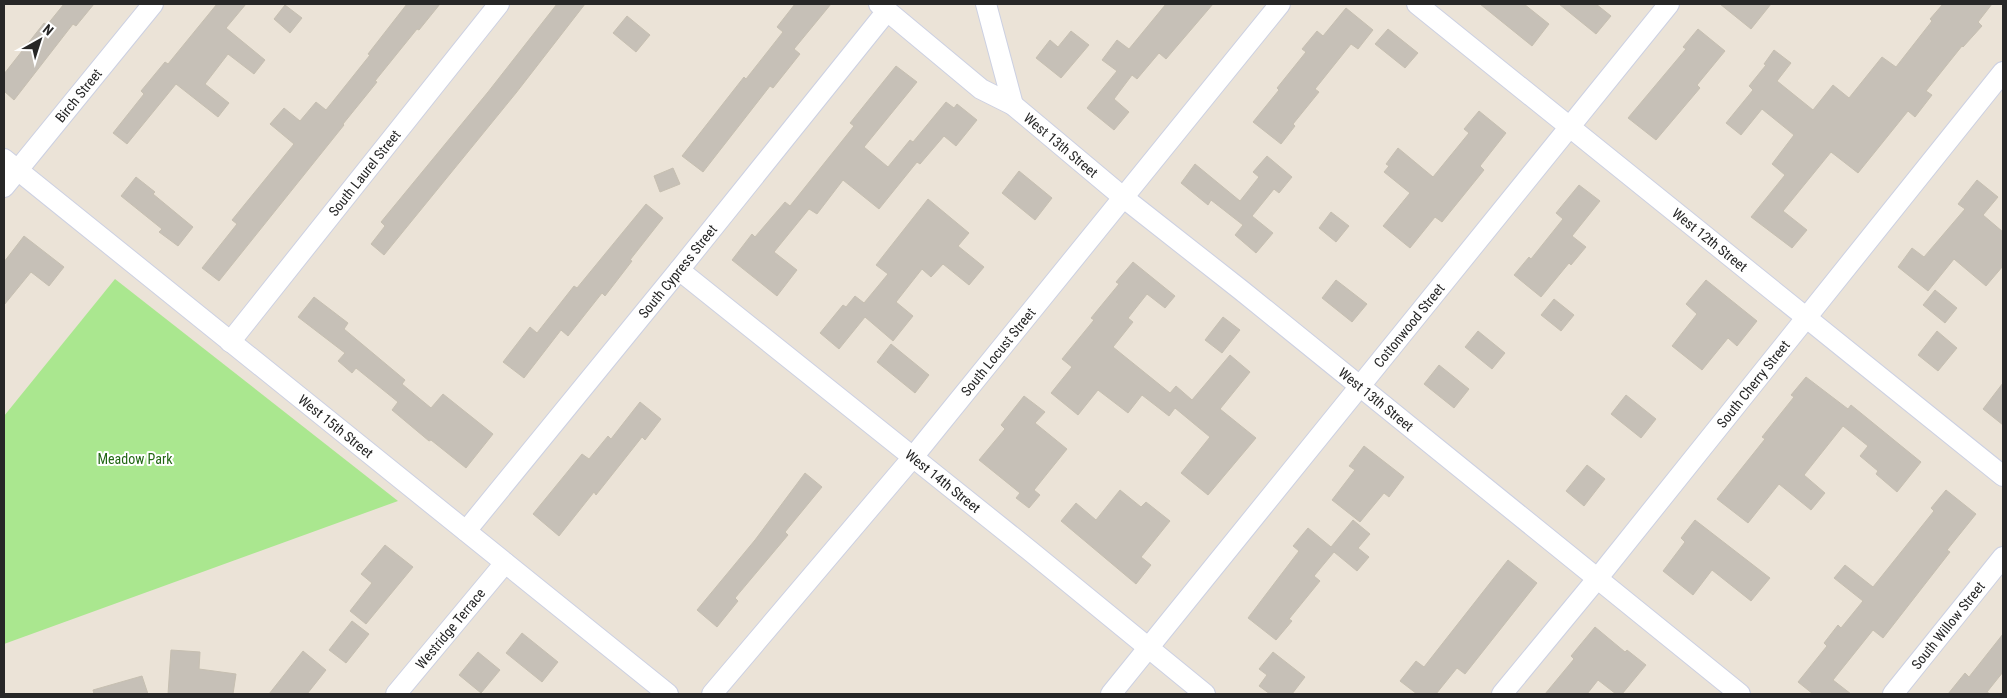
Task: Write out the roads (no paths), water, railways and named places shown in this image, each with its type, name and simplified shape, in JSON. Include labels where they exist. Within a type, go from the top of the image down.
[{"type":"street","name":"Birch Street","points":[[4,187],[11,164],[152,4]]},
{"type":"street","name":"South Laurel Street","points":[[230,342],[499,4]]},
{"type":"street","name":"West 13th Street","points":[[986,4],[1013,105]]},
{"type":"street","name":"South Locust Street","points":[[712,694],[912,457],[1280,4]]},
{"type":"street","name":"West 12th Street","points":[[1417,4],[2003,476]]},
{"type":"street","name":"Cottonwood Street","points":[[1111,694],[1669,4]]},
{"type":"street","name":"West 13th Street","points":[[883,7],[981,89],[1013,105],[1124,198],[1740,694]]},
{"type":"street","name":"South Cypress Street","points":[[466,532],[679,270],[883,7]]},
{"type":"street","name":"South Cherry Street","points":[[1502,694],[1597,579],[2003,72]]},
{"type":"street","name":"West 15th Street","points":[[11,164],[668,694]]},
{"type":"street","name":"West 14th Street","points":[[679,270],[1205,694]]},
{"type":"street","name":"South Willow Street","points":[[1893,694],[2003,557]]},
{"type":"street","name":"Westridge Terrace","points":[[396,694],[505,563]]},
{"type":"park label","name":"Meadow Park","points":[[135,459]]}]
